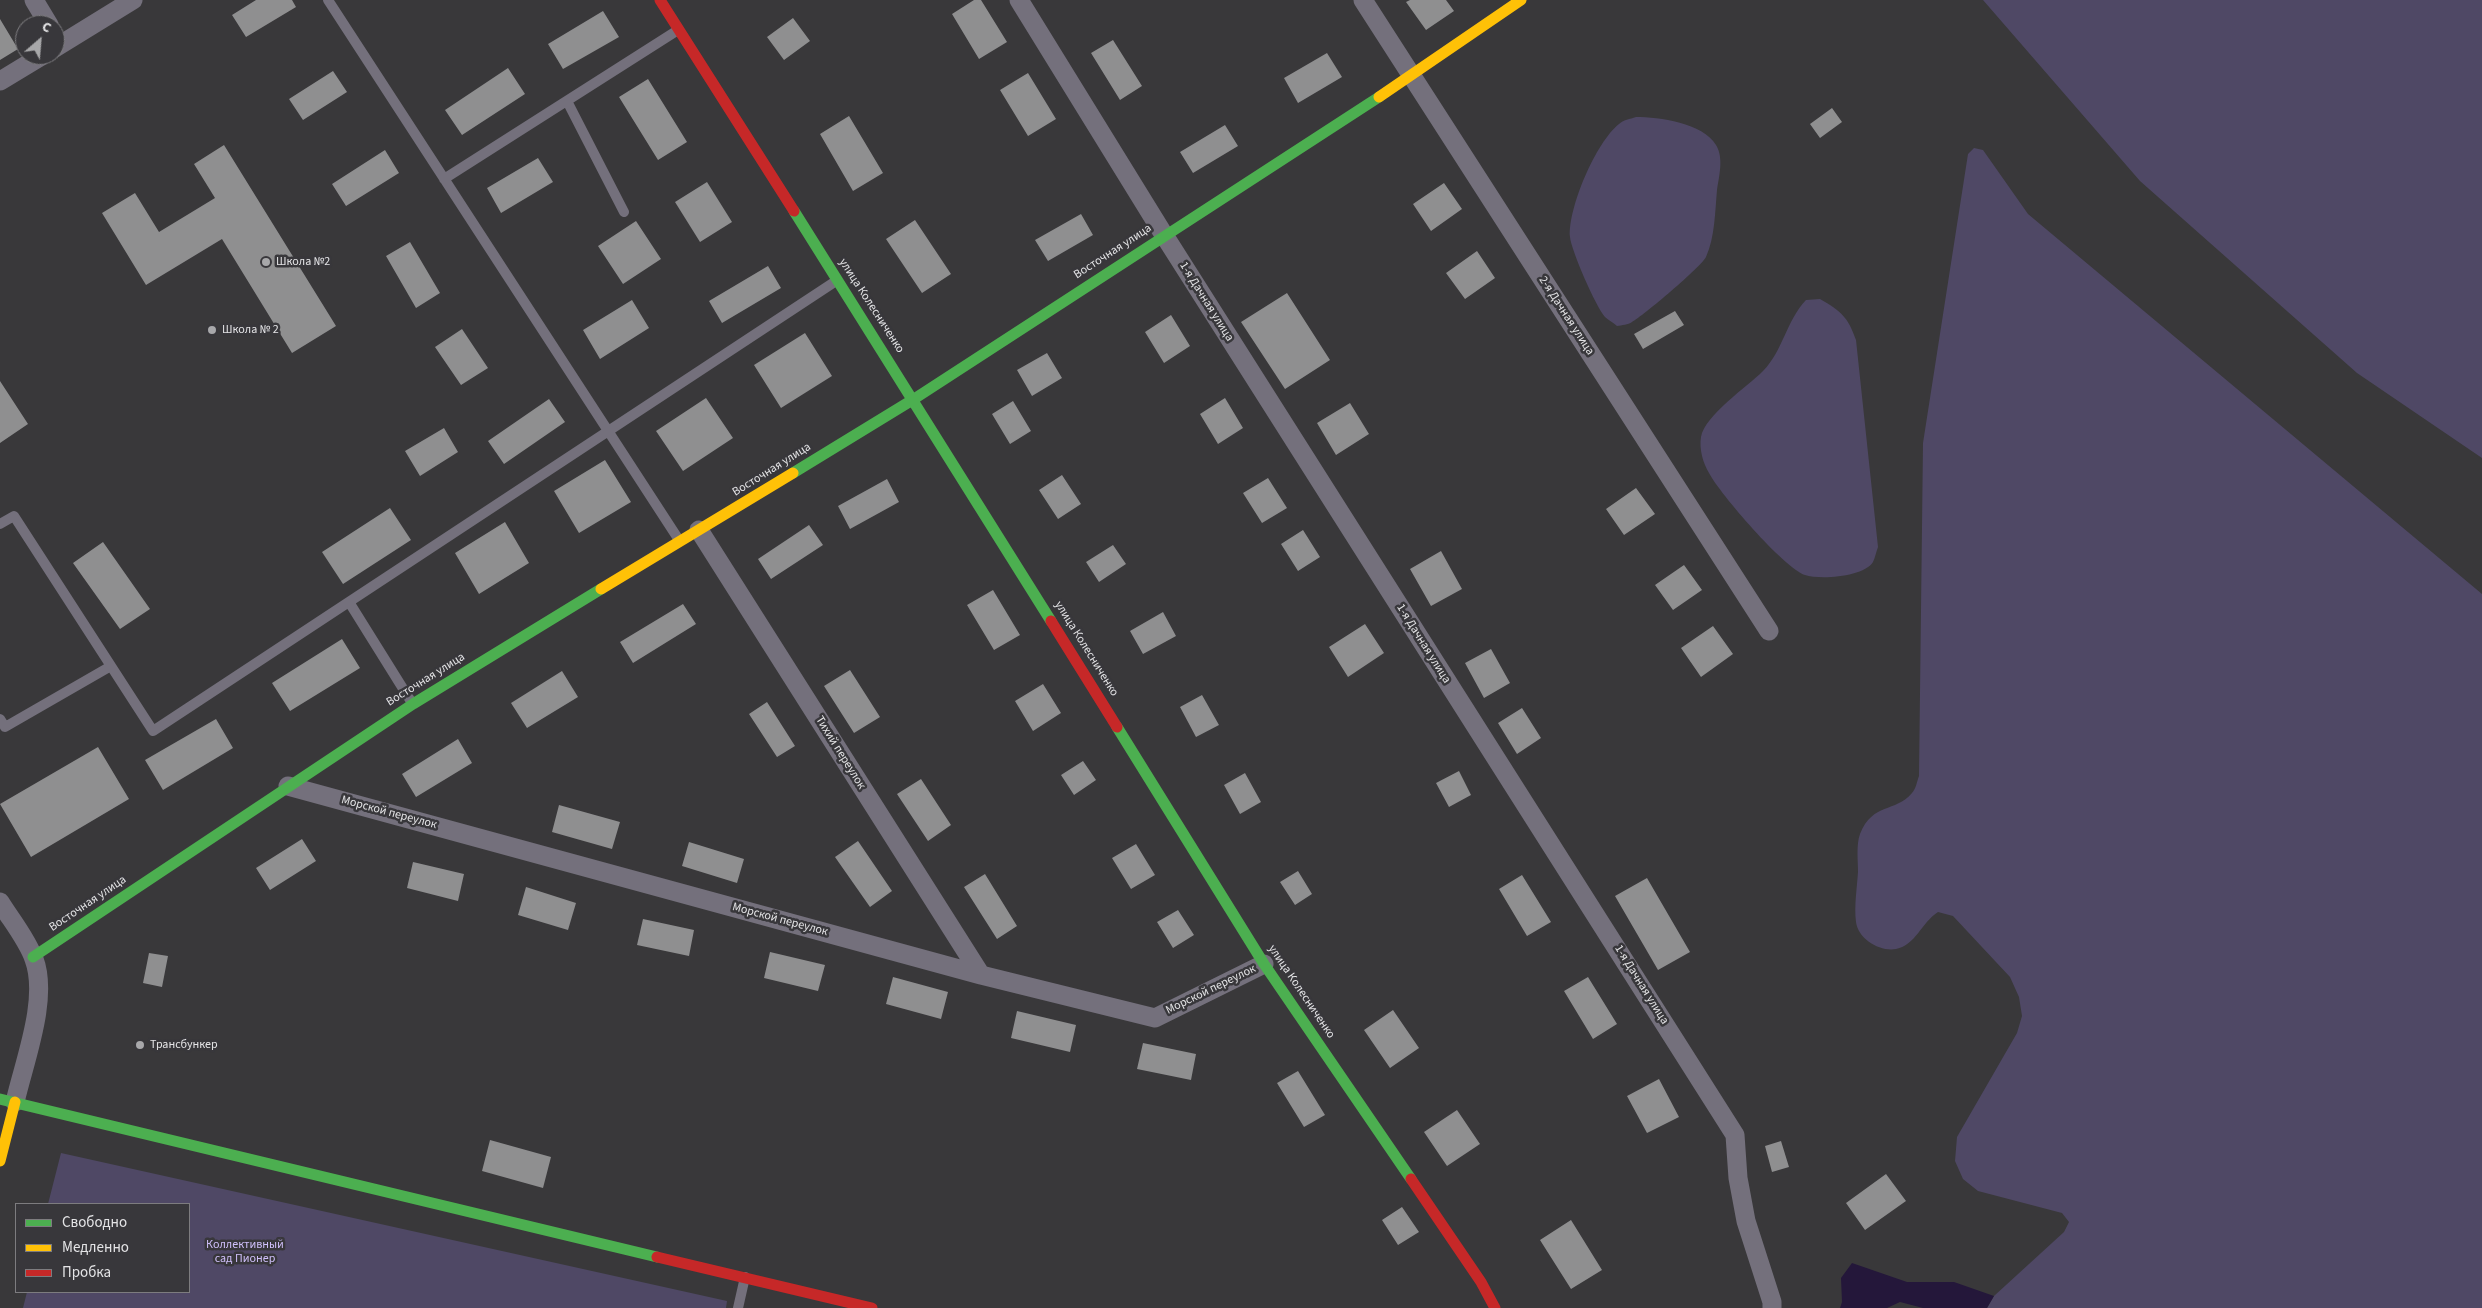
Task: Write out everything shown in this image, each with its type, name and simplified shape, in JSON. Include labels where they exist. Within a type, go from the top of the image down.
[{"type":"street","points":[[34,0],[43,15]]},
{"type":"street","points":[[65,38],[133,0]]},
{"type":"street","name":"улица Колесниченко","points":[[660,0],[914,398],[1264,964],[1476,1274],[1495,1308]]},
{"type":"street","name":"1-я Дачная улица","points":[[1019,0],[1164,235],[1736,1135],[1738,1178],[1746,1221],[1772,1302],[1772,1308]]},
{"type":"street","name":"2-я Дачная улица","points":[[1363,0],[1769,631]]},
{"type":"street","name":"Восточная улица","points":[[34,957],[413,704],[914,398],[1411,76],[1521,0]]},
{"type":"street","points":[[0,81],[26,65]]},
{"type":"street","name":"Тихий переулок","points":[[700,530],[981,975]]},
{"type":"street","name":"Морской переулок","points":[[288,786],[981,975],[1155,1018],[1264,964]]},
{"type":"street","points":[[0,902],[34,957],[38,973],[36,1016],[7,1101],[0,1161]]},
{"type":"street","points":[[7,1101],[744,1277],[809,1297],[872,1308]]},
{"type":"lane","points":[[328,0],[681,542]]},
{"type":"lane","points":[[444,179],[678,30]]},
{"type":"lane","points":[[567,101],[624,212]]},
{"type":"lane","points":[[0,524],[14,516],[153,731],[837,280]]},
{"type":"lane","points":[[349,602],[413,704]]},
{"type":"lane","points":[[0,719],[5,727],[111,666]]},
{"type":"lane","points":[[738,1308],[744,1277]]},
{"type":"green space","points":[[1983,0],[2482,0],[2482,458],[2357,373],[2140,181]]},
{"type":"green space","points":[[1636,117],[1668,120],[1691,126],[1701,131],[1710,137],[1716,145],[1720,156],[1720,167],[1713,233],[1706,257],[1648,311],[1630,323],[1617,326],[1605,317],[1590,291],[1571,244],[1571,225],[1585,176],[1601,145],[1621,123]]},
{"type":"green space","points":[[1974,148],[1983,150],[2028,214],[2482,594],[2482,1308],[1987,1308],[1994,1296],[2064,1232],[2069,1222],[2062,1213],[1978,1191],[1963,1179],[1955,1161],[1957,1137],[2017,1033],[2022,1016],[2019,997],[2010,977],[1953,916],[1938,912],[1909,943],[1903,947],[1890,949],[1877,946],[1865,939],[1858,928],[1855,910],[1860,834],[1871,817],[1899,803],[1912,793],[1919,776],[1923,443],[1968,154]]},
{"type":"green space","points":[[1820,299],[1843,315],[1856,340],[1878,547],[1873,562],[1868,567],[1851,574],[1831,577],[1805,575],[1795,569],[1768,545],[1715,483],[1705,465],[1701,446],[1701,437],[1710,420],[1770,363],[1799,308],[1806,300]]},
{"type":"green space","name":"Коллективный сад Пионер","points":[[61,1153],[727,1301],[726,1308],[23,1308],[27,1293],[190,1293],[190,1203],[48,1203]]},
{"type":"shaded area","points":[[1852,1263],[1907,1282],[1954,1282],[1994,1296],[1987,1308],[1923,1308],[1900,1302],[1887,1308],[1840,1308],[1842,1302],[1841,1278]]},
{"type":"building","points":[[256,0],[292,0],[296,7],[246,37],[232,15]]},
{"type":"building","points":[[974,0],[981,0],[1007,42],[979,59],[952,14]]},
{"type":"building","points":[[1410,0],[1446,0],[1454,11],[1426,30],[1406,2]]},
{"type":"building","points":[[603,11],[619,37],[563,69],[548,44]]},
{"type":"building","points":[[793,18],[810,41],[784,60],[767,37]]},
{"type":"building","points":[[0,19],[15,44],[15,51],[0,60]]},
{"type":"building","points":[[1113,40],[1142,86],[1120,100],[1091,53]]},
{"type":"building","points":[[1327,53],[1342,77],[1298,103],[1284,78]]},
{"type":"building","points":[[508,68],[525,94],[462,135],[445,110]]},
{"type":"building","points":[[333,71],[347,92],[303,120],[289,99]]},
{"type":"building","points":[[1028,73],[1056,119],[1028,136],[1000,90]]},
{"type":"building","points":[[648,79],[687,142],[658,160],[619,97]]},
{"type":"building","points":[[1832,108],[1842,122],[1820,138],[1810,124]]},
{"type":"building","points":[[849,116],[883,173],[853,191],[820,134]]},
{"type":"building","points":[[1225,125],[1238,146],[1193,173],[1180,152]]},
{"type":"building","name":"Школа №2","points":[[224,145],[336,326],[292,353],[222,239],[146,285],[102,213],[135,193],[159,232],[215,198],[194,164]]},
{"type":"building","points":[[385,150],[399,173],[346,206],[332,184]]},
{"type":"building","points":[[538,158],[553,182],[501,213],[487,188]]},
{"type":"building","points":[[707,182],[732,222],[700,242],[675,202]]},
{"type":"building","points":[[1444,183],[1462,209],[1431,231],[1413,204]]},
{"type":"building","points":[[1081,214],[1093,235],[1048,261],[1035,240]]},
{"type":"building","points":[[915,220],[951,274],[922,293],[886,239]]},
{"type":"building","points":[[636,221],[661,259],[623,284],[598,246]]},
{"type":"building","points":[[410,242],[440,293],[416,308],[386,256]]},
{"type":"building","points":[[1477,251],[1495,278],[1465,299],[1446,273]]},
{"type":"building","points":[[768,266],[781,288],[722,323],[709,301]]},
{"type":"building","points":[[1287,293],[1330,360],[1285,389],[1241,322]]},
{"type":"building","points":[[632,300],[649,328],[600,359],[583,330]]},
{"type":"building","points":[[1675,311],[1684,325],[1643,349],[1634,334]]},
{"type":"building","points":[[1171,315],[1190,346],[1164,363],[1145,332]]},
{"type":"building","points":[[462,329],[488,368],[461,385],[435,347]]},
{"type":"building","points":[[805,333],[832,376],[781,408],[754,365]]},
{"type":"building","points":[[1047,353],[1062,378],[1032,396],[1017,370]]},
{"type":"building","points":[[0,381],[28,424],[0,443]]},
{"type":"building","points":[[706,398],[733,438],[683,471],[656,431]]},
{"type":"building","points":[[1225,398],[1243,428],[1218,444],[1200,414]]},
{"type":"building","points":[[549,399],[565,422],[504,464],[488,441]]},
{"type":"building","points":[[1013,401],[1031,431],[1010,444],[992,414]]},
{"type":"building","points":[[1350,403],[1369,434],[1336,455],[1317,423]]},
{"type":"building","points":[[444,428],[458,452],[420,476],[405,451]]},
{"type":"building","points":[[605,460],[631,502],[579,533],[554,491]]},
{"type":"building","points":[[1062,475],[1081,504],[1058,519],[1039,490]]},
{"type":"building","points":[[1268,478],[1287,508],[1262,523],[1243,493]]},
{"type":"building","points":[[887,479],[899,502],[850,529],[838,506]]},
{"type":"building","points":[[1636,488],[1655,514],[1624,535],[1606,509]]},
{"type":"building","points":[[390,508],[411,540],[343,584],[322,552]]},
{"type":"building","points":[[505,522],[529,563],[479,594],[455,553]]},
{"type":"building","points":[[809,525],[823,545],[771,579],[758,559]]},
{"type":"building","points":[[1303,530],[1320,557],[1298,571],[1281,544]]},
{"type":"building","points":[[103,542],[150,609],[120,629],[73,563]]},
{"type":"building","points":[[1113,545],[1126,564],[1099,582],[1086,562]]},
{"type":"building","points":[[1441,551],[1462,589],[1431,606],[1410,569]]},
{"type":"building","points":[[1684,565],[1702,590],[1673,610],[1655,585]]},
{"type":"building","points":[[993,590],[1020,635],[994,650],[967,605]]},
{"type":"building","points":[[683,604],[696,624],[633,663],[620,642]]},
{"type":"building","points":[[1163,612],[1176,636],[1143,654],[1130,631]]},
{"type":"building","points":[[1365,624],[1384,653],[1348,677],[1329,647]]},
{"type":"building","points":[[1713,626],[1733,654],[1701,677],[1681,648]]},
{"type":"building","points":[[342,639],[360,668],[290,711],[272,683]]},
{"type":"building","points":[[1491,649],[1510,683],[1484,698],[1465,663]]},
{"type":"building","points":[[850,670],[880,717],[854,733],[824,686]]},
{"type":"building","points":[[562,671],[578,697],[527,728],[511,703]]},
{"type":"building","points":[[1043,684],[1061,713],[1033,731],[1015,701]]},
{"type":"building","points":[[1202,695],[1219,725],[1196,737],[1180,707]]},
{"type":"building","points":[[767,702],[795,746],[777,757],[749,714]]},
{"type":"building","points":[[1522,708],[1541,738],[1517,754],[1498,723]]},
{"type":"building","points":[[216,719],[233,748],[163,790],[145,760]]},
{"type":"building","points":[[458,739],[472,763],[416,797],[402,774]]},
{"type":"building","points":[[98,747],[129,799],[31,857],[0,804]]},
{"type":"building","points":[[1083,761],[1096,780],[1074,795],[1061,775]]},
{"type":"building","points":[[1459,771],[1471,795],[1449,807],[1436,783]]},
{"type":"building","points":[[1245,773],[1261,802],[1240,814],[1224,785]]},
{"type":"building","points":[[921,779],[951,825],[928,841],[897,794]]},
{"type":"building","points":[[559,805],[620,822],[612,849],[552,832]]},
{"type":"building","points":[[302,839],[316,861],[270,890],[256,868]]},
{"type":"building","points":[[858,841],[892,891],[870,907],[835,857]]},
{"type":"building","points":[[689,842],[744,859],[737,883],[682,866]]},
{"type":"building","points":[[1136,844],[1155,875],[1131,889],[1112,858]]},
{"type":"building","points":[[413,862],[464,874],[458,901],[407,888]]},
{"type":"building","points":[[1298,871],[1312,894],[1295,905],[1280,882]]},
{"type":"building","points":[[985,874],[1017,926],[997,939],[964,887]]},
{"type":"building","points":[[1522,875],[1551,922],[1527,936],[1499,889]]},
{"type":"building","points":[[1647,878],[1690,952],[1658,970],[1615,896]]},
{"type":"building","points":[[526,887],[576,903],[568,930],[518,915]]},
{"type":"building","points":[[1178,910],[1194,935],[1173,948],[1157,922]]},
{"type":"building","points":[[643,919],[694,930],[689,956],[637,945]]},
{"type":"building","points":[[770,952],[825,965],[818,991],[764,978]]},
{"type":"building","points":[[149,953],[168,956],[162,987],[143,983]]},
{"type":"building","points":[[893,977],[948,992],[941,1019],[886,1004]]},
{"type":"building","points":[[1588,977],[1617,1024],[1593,1039],[1564,991]]},
{"type":"building","points":[[1393,1010],[1419,1048],[1390,1068],[1364,1030]]},
{"type":"building","points":[[1017,1011],[1076,1025],[1070,1052],[1011,1038]]},
{"type":"building","points":[[1143,1043],[1196,1054],[1191,1080],[1137,1069]]},
{"type":"building","points":[[1298,1071],[1325,1115],[1304,1127],[1277,1083]]},
{"type":"building","points":[[1659,1079],[1679,1117],[1647,1133],[1627,1096]]},
{"type":"building","points":[[1457,1110],[1480,1144],[1447,1166],[1424,1132]]},
{"type":"building","points":[[490,1140],[551,1157],[543,1188],[482,1171]]},
{"type":"building","points":[[1781,1141],[1789,1167],[1772,1172],[1765,1146]]},
{"type":"building","points":[[1886,1174],[1906,1201],[1865,1230],[1846,1203]]},
{"type":"building","points":[[1402,1207],[1419,1232],[1398,1245],[1382,1220]]},
{"type":"building","points":[[1571,1220],[1602,1270],[1571,1289],[1540,1240]]},
{"type":"traffic: fast","points":[[793,473],[914,399],[1379,97]]},
{"type":"traffic: fast","points":[[794,211],[1051,621]]},
{"type":"traffic: fast","points":[[33,957],[413,704],[601,589]]},
{"type":"traffic: fast","points":[[1117,727],[1264,964],[1411,1179]]},
{"type":"traffic: fast","points":[[0,1099],[657,1257]]},
{"type":"traffic: slow","points":[[1379,97],[1521,0]]},
{"type":"traffic: slow","points":[[601,589],[793,473]]},
{"type":"traffic: slow","points":[[0,1161],[15,1102]]},
{"type":"traffic: jam","points":[[660,0],[794,211]]},
{"type":"traffic: jam","points":[[1051,621],[1117,727]]},
{"type":"traffic: jam","points":[[1411,1179],[1481,1282],[1495,1308]]},
{"type":"traffic: jam","points":[[657,1257],[872,1308]]},
{"type":"place","name":"Школа №2","points":[[266,262]]},
{"type":"place","name":"Школа № 2","points":[[212,330]]},
{"type":"place","name":"Трансбункер","points":[[140,1045]]}]
